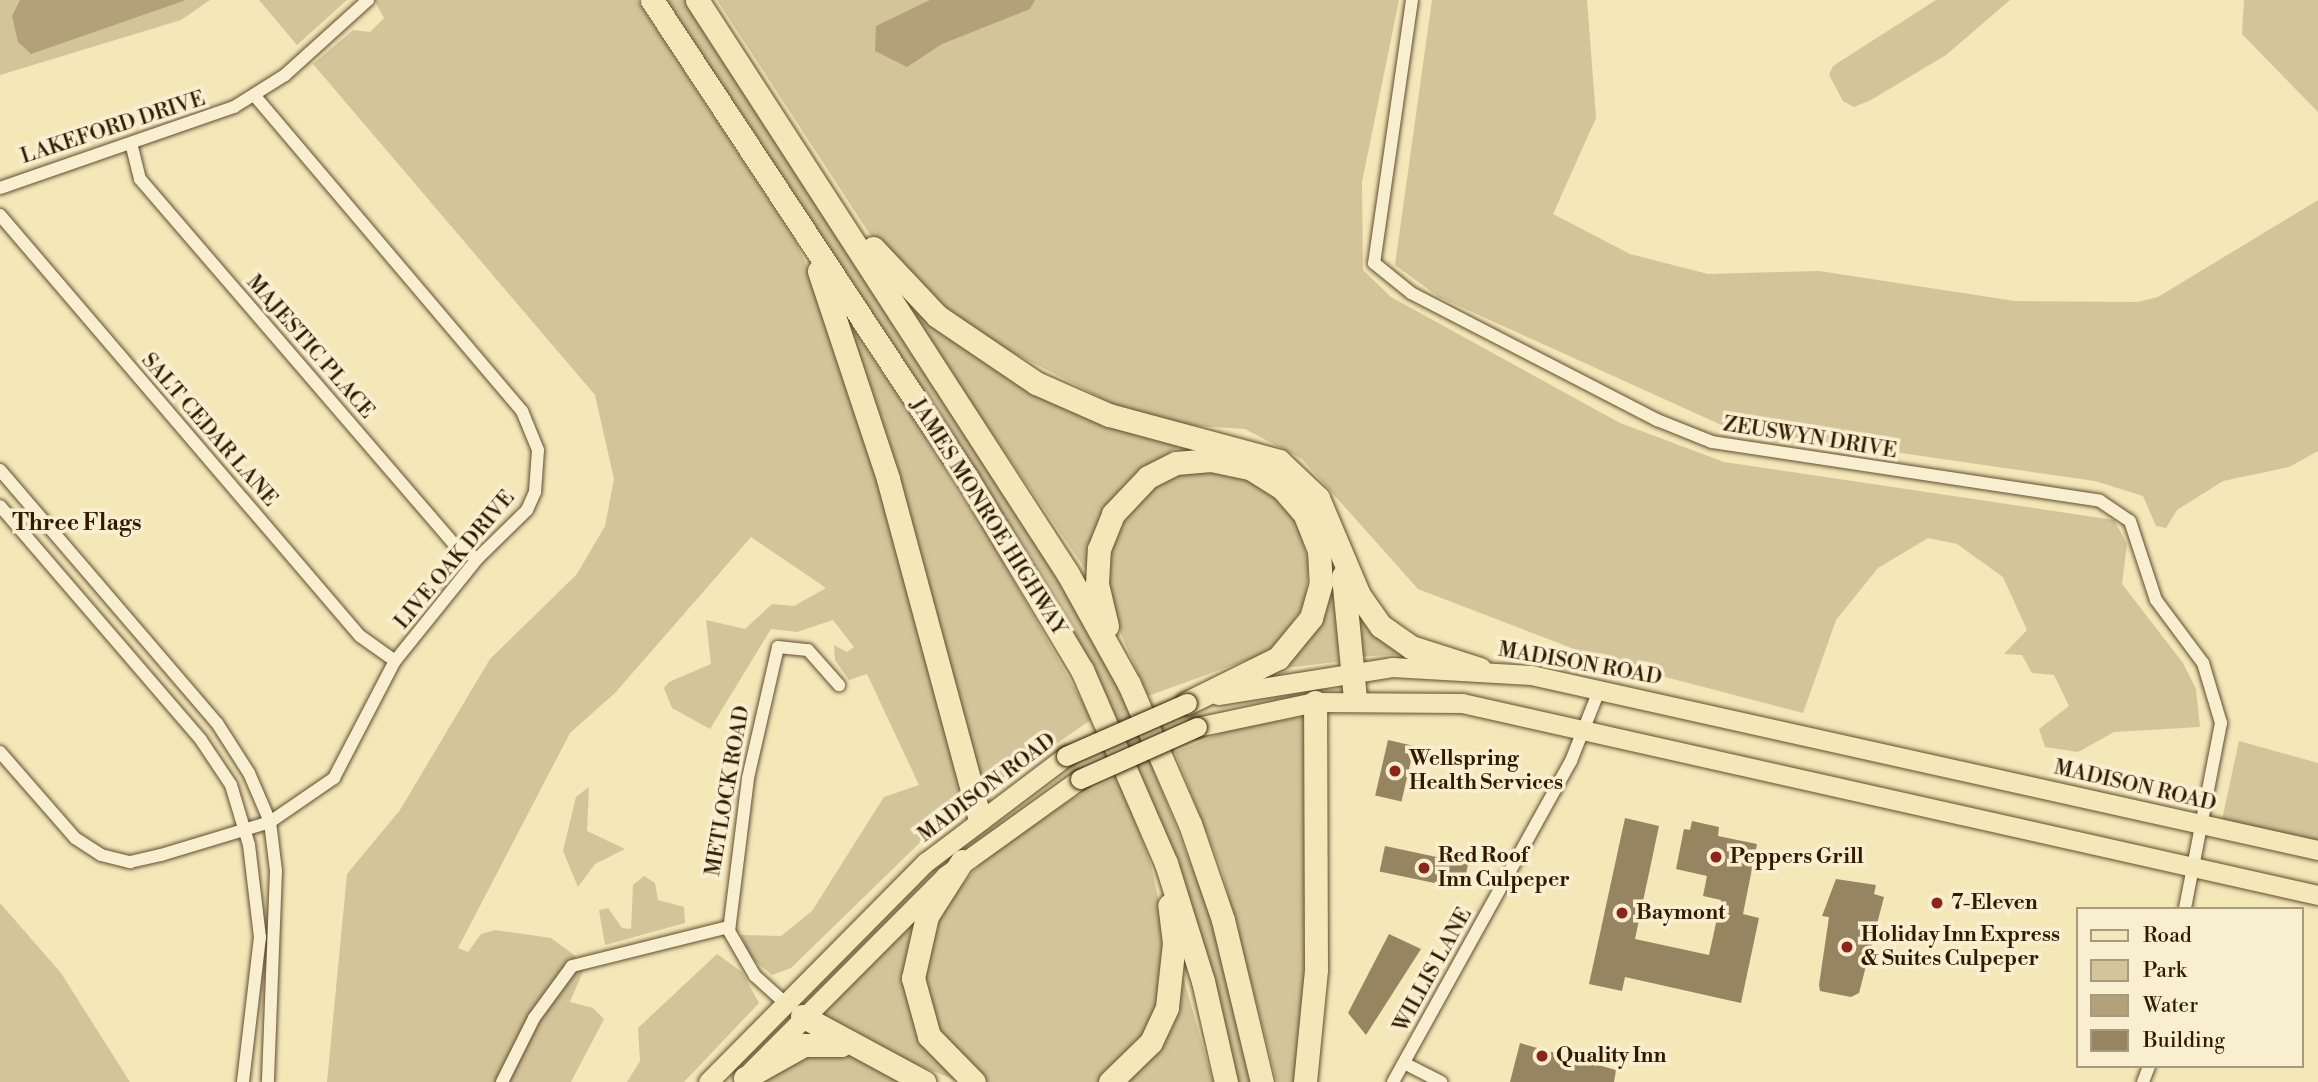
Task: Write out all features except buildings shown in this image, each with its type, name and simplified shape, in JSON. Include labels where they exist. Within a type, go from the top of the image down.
[{"type":"highway","name":"JAMES MONROE HIGHWAY","points":[[652,0],[1024,569],[1082,670],[1145,807],[1203,981],[1226,1082]]},
{"type":"highway","name":"JAMES MONROE HIGHWAY","points":[[697,0],[1068,574],[1117,663],[1190,824],[1223,920],[1262,1082]]},
{"type":"highway","points":[[808,170],[894,273],[966,339],[1084,405],[1279,460],[1318,498],[1359,595],[1381,626],[1411,647],[1480,669]]},
{"type":"highway","points":[[778,190],[823,280],[857,374],[980,819]]},
{"type":"highway","points":[[1117,663],[1096,568],[1105,531],[1124,499],[1177,463],[1211,460],[1261,473],[1294,499],[1314,532],[1318,601],[1303,633],[1278,658],[1187,703]]},
{"type":"highway","points":[[1339,543],[1355,698]]},
{"type":"highway","points":[[1305,1082],[1316,969],[1315,702]]},
{"type":"highway","points":[[1110,1082],[1151,1042],[1172,974],[1171,916],[1145,807]]},
{"type":"highway","points":[[962,861],[923,926],[913,978],[929,1037],[974,1082]]},
{"type":"highway","points":[[793,1009],[848,1047],[923,1082]]},
{"type":"highway","points":[[743,1080],[804,1045],[848,1047]]},
{"type":"main road","name":"MADISON ROAD","points":[[743,1080],[793,1009],[926,862],[1066,756],[1187,703],[1351,671],[1480,669],[1600,688],[2318,850]]},
{"type":"main road","name":"MADISON ROAD","points":[[708,1082],[962,861],[1080,779],[1197,727],[1315,702],[1355,698],[1462,703],[2318,895]]},
{"type":"street","name":"LAKEFORD DRIVE","points":[[0,188],[67,160],[132,147],[254,95],[368,0]]},
{"type":"street","name":"ZEUSWYN DRIVE","points":[[1412,0],[1374,263],[1447,315],[1712,442],[2101,501],[2122,512],[2137,534],[2156,600],[2203,663],[2218,702],[2221,740],[2204,825]]},
{"type":"street","name":"LIVE OAK DRIVE","points":[[0,752],[75,838],[101,856],[151,858],[270,822],[334,778],[395,661],[477,559],[527,510],[535,492],[538,450],[532,430],[254,95]]},
{"type":"street","name":"MAJESTIC PLACE","points":[[132,147],[140,179],[454,544],[477,559]]},
{"type":"street","name":"SALT CEDAR LANE","points":[[0,215],[360,636],[395,661]]},
{"type":"street","points":[[0,470],[217,723],[270,822],[278,929],[268,1082]]},
{"type":"street","points":[[0,506],[201,740],[230,785],[246,828],[260,937],[243,1082]]},
{"type":"street","name":"METLOCK ROAD","points":[[729,927],[738,835],[774,652],[784,645],[808,650],[839,685]]},
{"type":"street","name":"WILLIS LANE","points":[[1393,1082],[1585,729],[1600,688]]},
{"type":"street","points":[[2185,907],[2204,825]]},
{"type":"street","points":[[502,1082],[534,1018],[572,965],[729,927],[747,965],[793,1009]]},
{"type":"street","points":[[1404,1063],[1441,1082]]},
{"type":"green space","points":[[0,0],[210,0],[181,20],[0,75]]},
{"type":"green space","points":[[259,0],[347,0],[297,45]]},
{"type":"green space","points":[[374,0],[637,0],[793,237],[839,331],[962,792],[938,825],[791,968],[772,975],[750,957],[741,935],[781,936],[812,911],[884,797],[919,785],[867,674],[849,680],[835,660],[834,645],[847,652],[854,647],[833,620],[797,632],[771,629],[710,729],[672,708],[664,688],[669,682],[711,664],[706,620],[745,629],[772,604],[794,606],[826,588],[751,537],[615,693],[570,733],[458,948],[468,952],[481,934],[495,930],[551,938],[574,955],[584,969],[570,1002],[593,1008],[604,1019],[571,1082],[327,1082],[347,874],[400,810],[490,659],[577,574],[605,526],[614,479],[595,395],[313,64],[353,30],[370,32],[384,18]]},
{"type":"green space","points":[[662,0],[687,0],[1027,523],[1124,695],[1214,924],[1253,1082],[1235,1082],[1162,828],[1115,717],[1059,612],[976,474]]},
{"type":"green space","points":[[717,0],[1399,0],[1362,182],[1363,270],[1391,297],[1620,423],[1724,462],[2114,520],[2127,544],[2122,584],[2183,663],[2196,689],[2200,727],[2114,732],[2078,752],[2045,747],[2039,729],[2069,706],[2054,675],[2032,673],[2022,655],[2004,654],[2027,630],[2003,577],[1957,544],[1928,538],[1878,568],[1836,620],[1803,713],[1608,662],[1418,589],[1302,459],[1245,429],[1180,425],[1113,404],[983,337],[927,292],[869,233]]},
{"type":"green space","points":[[1432,0],[1587,0],[1596,118],[1553,214],[1630,254],[1708,274],[1819,271],[2015,301],[2137,302],[2158,297],[2318,200],[2318,451],[2289,467],[2223,481],[2177,510],[2166,528],[2156,526],[2143,496],[2095,481],[1728,428],[1439,297],[1395,265]]},
{"type":"green space","points":[[1936,0],[2010,0],[1946,55],[1871,100],[1854,107],[1843,101],[1829,75],[1833,66]]},
{"type":"green space","points":[[2244,0],[2318,0],[2318,112],[2242,34]]},
{"type":"green space","points":[[916,310],[1181,445],[1142,470],[1088,573],[915,321]]},
{"type":"green space","points":[[843,313],[972,508],[1092,719],[983,795]]},
{"type":"green space","points":[[1210,467],[1259,479],[1296,517],[1309,564],[1305,604],[1272,651],[1148,696],[1108,604],[1109,534],[1155,480]]},
{"type":"green space","points":[[1332,593],[1340,595],[1344,661],[1277,669],[1320,622]]},
{"type":"green space","points":[[1354,598],[1420,653],[1357,657]]},
{"type":"green space","points":[[1305,716],[1311,863],[1301,1082],[1277,1082],[1222,871],[1175,752],[1229,730]]},
{"type":"green space","points":[[2239,741],[2318,763],[2318,842],[2222,820]]},
{"type":"green space","points":[[1119,776],[1151,865],[1166,934],[1154,1026],[1098,1082],[988,1082],[954,1059],[923,1001],[927,925],[987,856],[1066,802]]},
{"type":"green space","points":[[589,787],[587,831],[625,849],[595,864],[578,887],[563,851],[576,797]]},
{"type":"green space","points":[[644,876],[655,883],[658,900],[684,907],[685,923],[605,945],[599,910],[608,908],[622,928],[631,929],[633,885]]},
{"type":"green space","points":[[0,903],[61,973],[130,1082],[0,1082]]},
{"type":"green space","points":[[916,909],[928,1050],[960,1082],[828,1028],[820,1010]]},
{"type":"green space","points":[[717,954],[742,972],[759,1003],[684,1082],[627,1082],[640,1061],[638,1028]]},
{"type":"green space","points":[[1177,955],[1213,1082],[1123,1082]]},
{"type":"green space","points":[[840,1050],[911,1082],[757,1082],[786,1058]]},
{"type":"water","points":[[20,0],[186,0],[31,54],[18,42],[12,16]]},
{"type":"water","points":[[930,0],[1035,0],[1030,9],[942,44],[907,67],[875,51],[876,26]]},
{"type":"place","name":"Wellspring Health Services","points":[[1395,771]]},
{"type":"place","name":"Peppers Grill","points":[[1716,857]]},
{"type":"place","name":"Red Roof Inn Culpeper","points":[[1424,868]]},
{"type":"place","name":"7-Eleven","points":[[1937,903]]},
{"type":"place","name":"Baymont","points":[[1622,913]]},
{"type":"place","name":"Holiday Inn Express & Suites Culpeper","points":[[1847,947]]},
{"type":"place","name":"Quality Inn","points":[[1542,1056]]},
{"type":"district","name":"Three Flags","points":[[77,523]]}]
